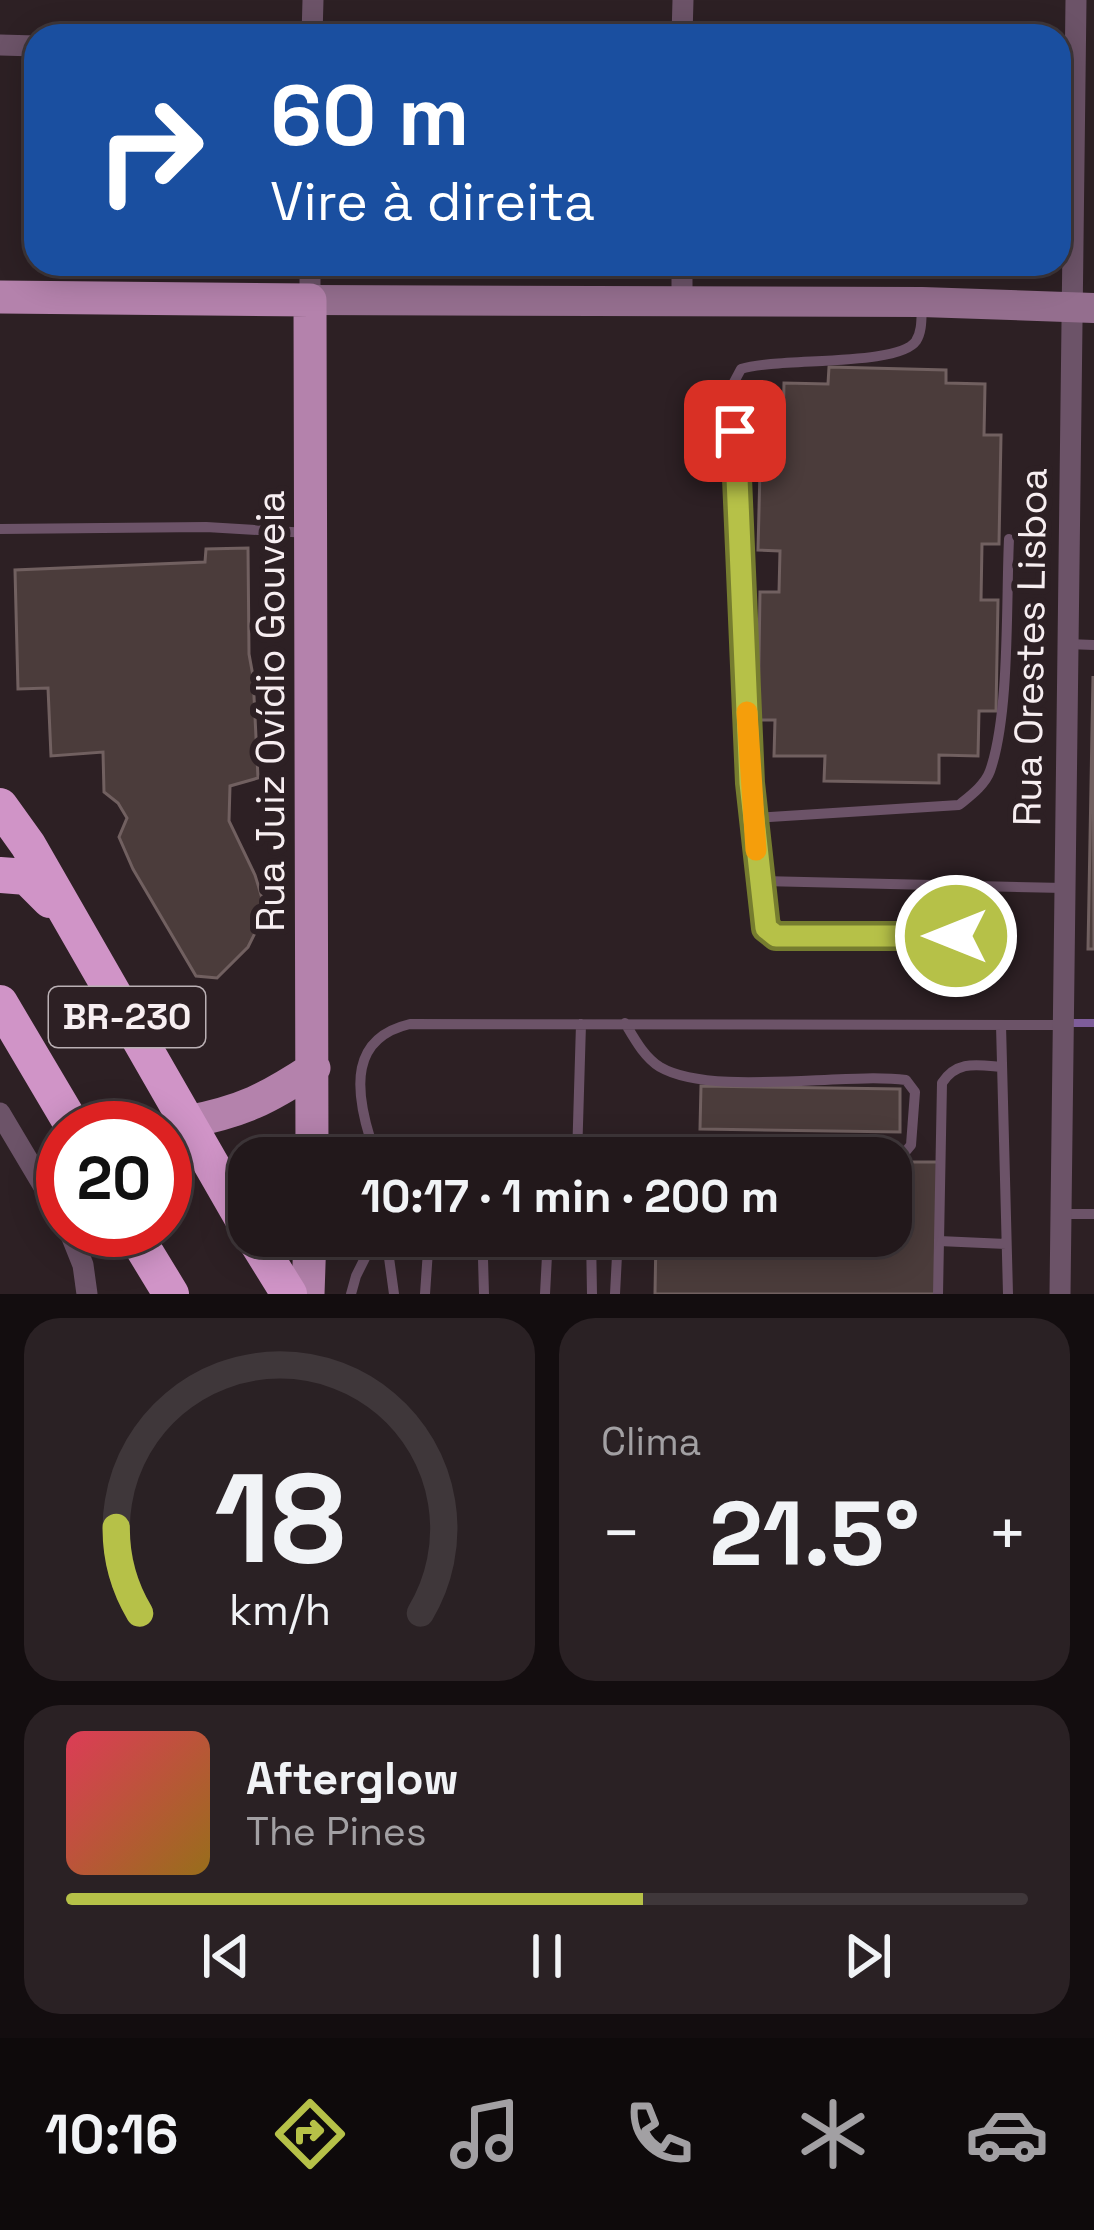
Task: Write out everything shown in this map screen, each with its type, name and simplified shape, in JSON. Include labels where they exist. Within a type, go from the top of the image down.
[{"type":"highway","name":"BR-230","points":[[0,806],[28,844],[175,1101]]},
{"type":"highway","points":[[0,875],[18,874],[42,889],[89,951]]},
{"type":"highway","name":"BR-230","points":[[0,1003],[58,1101]]},
{"type":"highway","name":"BR-230","points":[[192,1131],[228,1193]]},
{"type":"highway","points":[[148,1257],[171,1294]]},
{"type":"highway","name":"BR-230","points":[[266,1257],[289,1294]]},
{"type":"main road","points":[[0,298],[310,301]]},
{"type":"main road","name":"Rua Juiz Ovídio Gouveia","points":[[310,301],[312,1137]]},
{"type":"main road","points":[[192,1121],[264,1101],[314,1068]]},
{"type":"main road","points":[[308,1294],[309,1257]]},
{"type":"street","name":"Rua Orestes Lisboa","points":[[1071,32],[1076,0]]},
{"type":"street","name":"Rua Orestes Lisboa","points":[[1060,1294],[1067,644],[1082,308],[1071,125]]},
{"type":"street","name":"Rua Juiz Ovídio Gouveia","points":[[310,276],[310,301]]},
{"type":"street","points":[[682,276],[682,303]]},
{"type":"street","points":[[310,301],[922,302],[1082,308]]},
{"type":"street","points":[[1,1115],[36,1174]]},
{"type":"street","points":[[80,1257],[88,1294]]},
{"type":"lane","points":[[922,302],[914,344],[895,356],[763,362],[741,369],[733,384],[759,881],[766,928],[776,936],[956,936],[974,922],[979,886]]},
{"type":"lane","points":[[0,530],[206,527],[311,533]]},
{"type":"lane","points":[[753,818],[958,805],[974,793],[989,774],[1001,713],[1009,539]]},
{"type":"lane","points":[[1067,644],[1094,645]]},
{"type":"lane","points":[[759,881],[1064,888]]},
{"type":"lane","points":[[625,1023],[640,1048],[661,1067],[685,1074],[722,1081],[906,1080],[915,1092],[912,1137]]},
{"type":"lane","points":[[370,1137],[361,1109],[362,1067],[368,1048],[392,1029],[410,1024],[1064,1025]]},
{"type":"lane","points":[[578,1137],[581,1024]]},
{"type":"lane","points":[[1001,1025],[1007,1294]]},
{"type":"lane","points":[[938,1294],[942,1082],[950,1070],[961,1065],[1002,1067]]},
{"type":"lane","points":[[1061,1214],[1094,1214]]},
{"type":"lane","points":[[939,1241],[1006,1244]]},
{"type":"lane","points":[[351,1294],[366,1257]]},
{"type":"lane","points":[[389,1257],[394,1294]]},
{"type":"lane","points":[[425,1294],[428,1257]]},
{"type":"lane","points":[[482,1257],[484,1294]]},
{"type":"lane","points":[[545,1294],[547,1257]]},
{"type":"lane","points":[[591,1257],[592,1294]]},
{"type":"lane","points":[[615,1294],[617,1257]]},
{"type":"building","points":[[829,367],[946,370],[946,383],[985,384],[984,435],[1001,435],[999,544],[982,544],[981,600],[998,600],[996,711],[979,711],[978,756],[939,755],[939,783],[824,781],[825,756],[774,756],[775,720],[758,720],[760,592],[779,592],[780,551],[758,550],[761,429],[783,429],[784,383],[828,384]]},
{"type":"building","points":[[248,548],[249,654],[258,778],[230,786],[229,821],[262,898],[259,925],[248,947],[217,978],[196,976],[119,837],[127,818],[104,792],[103,752],[51,756],[48,688],[18,689],[15,570],[205,562],[206,549]]},
{"type":"building","points":[[1093,676],[1094,949],[1088,949]]},
{"type":"building","points":[[701,1086],[900,1089],[900,1132],[700,1129]]},
{"type":"building","points":[[912,1162],[938,1162],[936,1294],[655,1294],[656,1257],[912,1257]]},
{"type":"waterway","points":[[1074,1023],[1094,1023]]},
{"type":"slow traffic","points":[[747,712],[756,850]]},
{"type":"route","points":[[735,431],[750,783],[766,928],[776,936],[956,936]]}]
